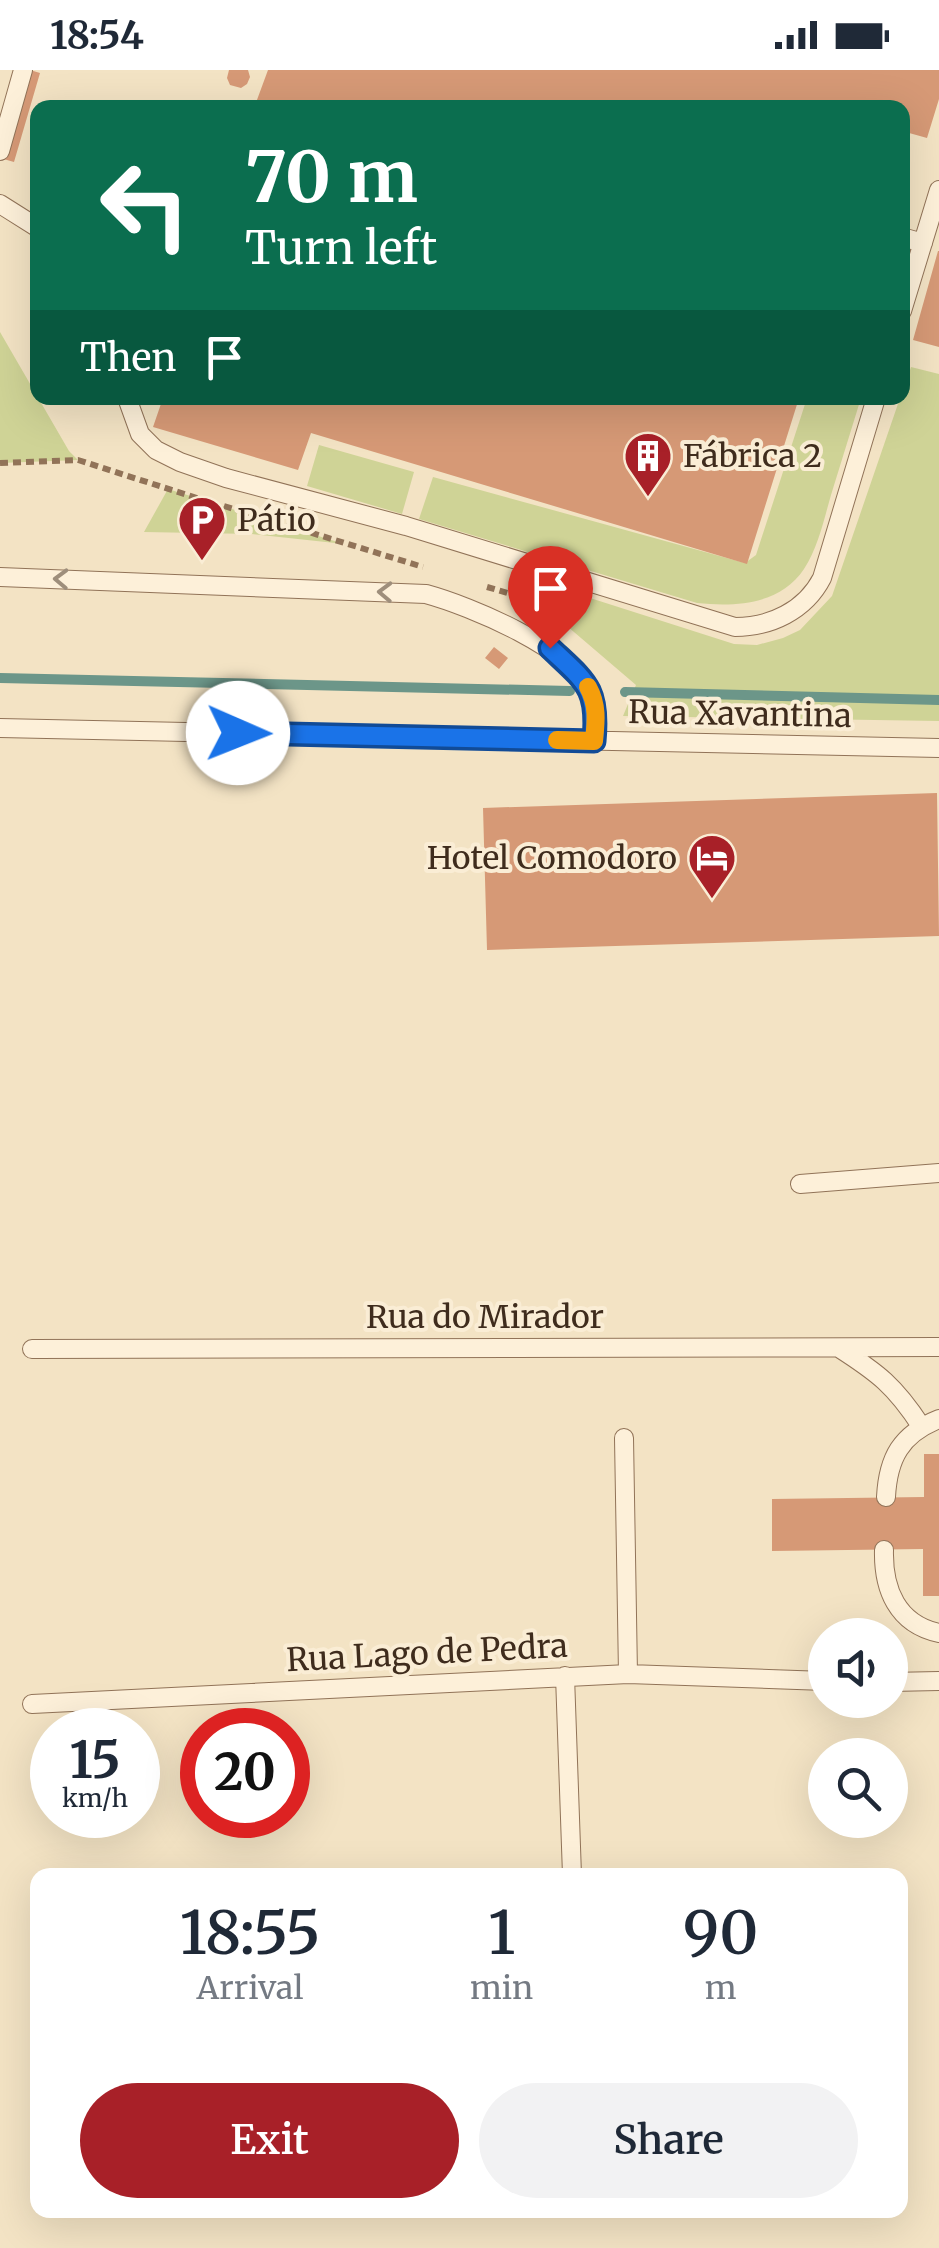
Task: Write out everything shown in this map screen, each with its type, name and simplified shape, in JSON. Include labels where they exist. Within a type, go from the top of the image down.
[{"type":"lane","points":[[0,151],[23,70]]},
{"type":"lane","points":[[910,284],[939,190]]},
{"type":"lane","points":[[0,204],[30,223]]},
{"type":"lane","points":[[910,239],[923,242]]},
{"type":"lane","points":[[130,405],[140,434],[156,450],[180,462],[406,526],[735,627],[752,627],[780,618],[817,588],[874,405]]},
{"type":"lane","points":[[0,576],[426,594],[480,612],[550,648],[586,682],[593,696],[597,716],[594,741]]},
{"type":"lane","name":"Rua Xavantina","points":[[0,728],[939,748]]},
{"type":"lane","points":[[800,1184],[939,1173]]},
{"type":"lane","points":[[836,1346],[879,1374],[906,1402],[921,1426]]},
{"type":"lane","name":"Rua do Mirador","points":[[32,1348],[939,1348]]},
{"type":"lane","points":[[886,1498],[887,1475],[895,1455],[908,1436],[939,1419]]},
{"type":"lane","points":[[624,1438],[628,1674]]},
{"type":"lane","points":[[884,1550],[884,1571],[892,1599],[909,1622],[939,1633]]},
{"type":"lane","name":"Rua Lago de Pedra","points":[[32,1704],[628,1674],[808,1680]]},
{"type":"lane","points":[[566,1676],[572,1868]]},
{"type":"lane","points":[[908,1682],[939,1682]]},
{"type":"path","points":[[0,462],[78,460],[203,500]]},
{"type":"path","points":[[221,505],[326,539]]},
{"type":"green space","points":[[0,332],[30,384],[30,405],[42,405],[78,460],[0,463]]},
{"type":"green space","points":[[911,367],[939,374],[939,721],[623,716],[636,685],[526,591],[540,582],[734,644],[757,645],[800,630],[832,596],[898,405],[910,405]]},
{"type":"green space","points":[[805,405],[859,405],[809,561],[794,581],[756,601],[697,603],[419,519],[433,477],[745,563],[756,555]]},
{"type":"green space","points":[[319,445],[414,472],[402,514],[307,486]]},
{"type":"green space","points":[[168,489],[344,544],[252,534],[144,532]]},
{"type":"building","points":[[30,70],[40,73],[14,162],[0,158]]},
{"type":"building","points":[[229,70],[248,70],[247,84],[241,88],[230,85]]},
{"type":"building","points":[[268,70],[939,70],[939,99],[927,138],[910,133],[910,100],[257,100]]},
{"type":"building","points":[[939,251],[939,347],[913,340]]},
{"type":"building","name":"Fábrica 2","points":[[161,405],[797,405],[747,564],[311,433],[298,470],[153,427]]},
{"type":"building","points":[[494,647],[508,658],[499,669],[485,658]]},
{"type":"building","name":"Hotel Comodoro","points":[[937,793],[939,936],[487,950],[483,808]]},
{"type":"building","points":[[924,1454],[939,1454],[939,1596],[923,1596],[923,1549],[772,1551],[772,1499],[924,1497]]},
{"type":"waterway","points":[[0,678],[570,691]]},
{"type":"waterway","points":[[625,692],[939,700]]},
{"type":"slow traffic","points":[[557,740],[594,741],[597,716],[588,687]]},
{"type":"place","name":"Fábrica 2","points":[[648,498]]},
{"type":"place","name":"Pátio","points":[[202,562]]},
{"type":"place","name":"Hotel Comodoro","points":[[712,900]]},
{"type":"route","points":[[238,733],[594,741],[597,716],[593,696],[586,682],[550,648]]}]
